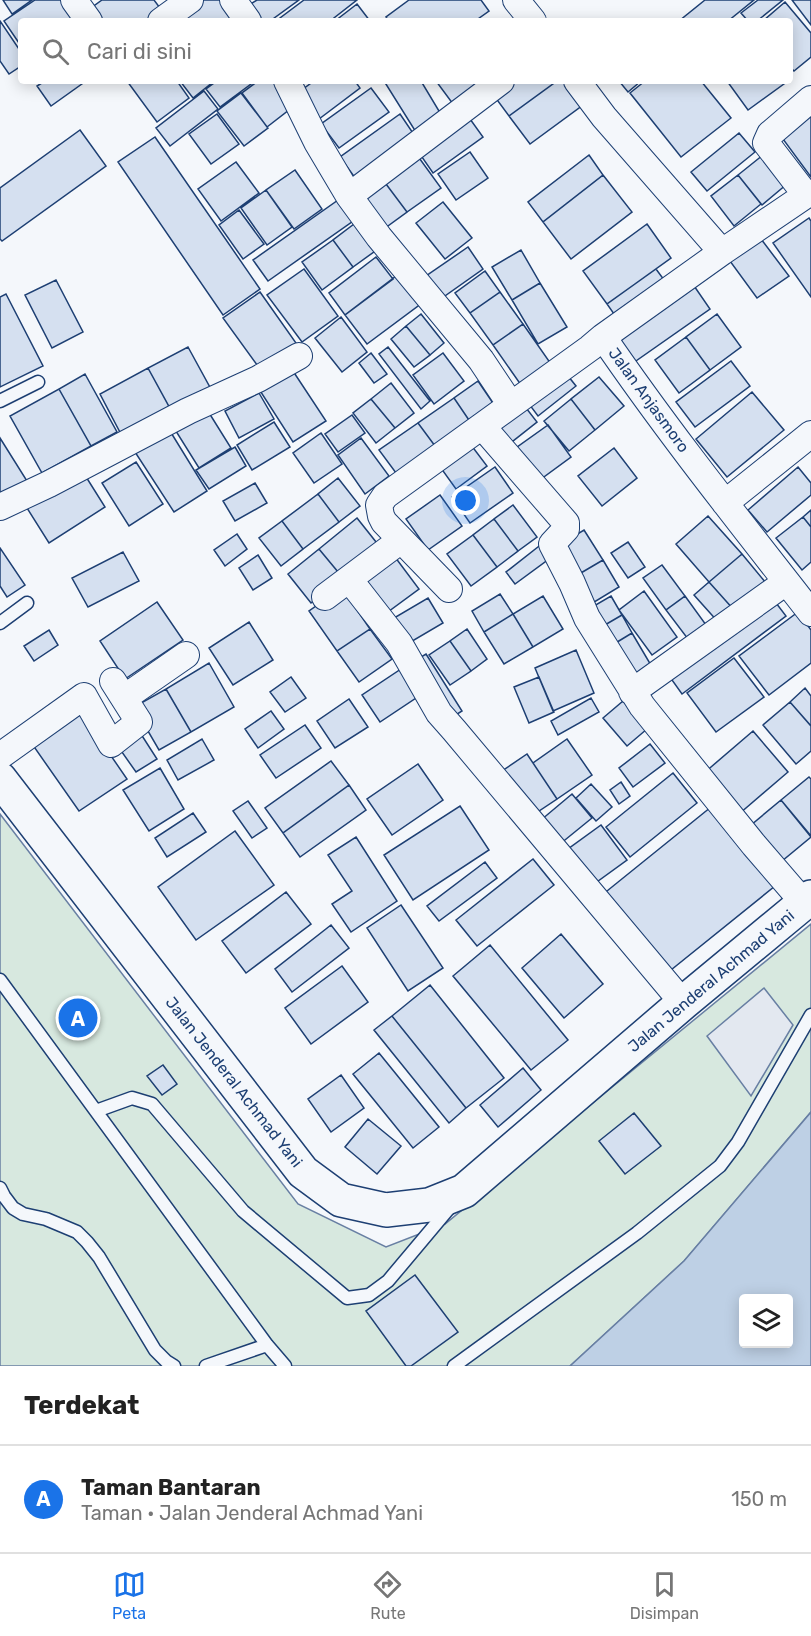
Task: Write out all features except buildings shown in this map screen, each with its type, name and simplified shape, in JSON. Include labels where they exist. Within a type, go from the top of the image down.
[{"type":"highway","name":"Jalan Jenderal Achmad Yani","points":[[0,779],[303,1172],[340,1200],[386,1210],[429,1205],[464,1191],[683,1003],[808,900]]},
{"type":"street","points":[[74,0],[87,18]]},
{"type":"street","points":[[165,18],[190,0]]},
{"type":"street","points":[[232,0],[246,18]]},
{"type":"street","points":[[516,0],[530,18]]},
{"type":"street","points":[[288,84],[317,142],[349,196],[379,237],[482,360],[511,405]]},
{"type":"street","points":[[349,196],[497,84]]},
{"type":"street","points":[[579,84],[604,117],[722,252]]},
{"type":"street","points":[[809,198],[766,143],[770,134],[811,99]]},
{"type":"street","name":"Jalan Anjasmoro","points":[[809,198],[722,252],[603,337],[725,503],[811,613]]},
{"type":"street","points":[[449,589],[384,522],[379,505],[385,496],[603,337]]},
{"type":"street","points":[[0,507],[49,484],[188,411],[258,379],[299,356]]},
{"type":"street","points":[[482,426],[566,523],[566,529],[556,537],[552,544],[587,618],[632,692],[657,725],[808,900]]},
{"type":"street","points":[[725,503],[811,434]]},
{"type":"street","points":[[325,597],[401,540]]},
{"type":"street","points":[[349,579],[399,643],[439,713],[683,1003]]},
{"type":"street","points":[[632,692],[786,582]]},
{"type":"street","points":[[0,756],[84,696],[111,744],[139,722],[118,690],[186,655]]},
{"type":"lane","points":[[0,401],[38,381]]},
{"type":"lane","points":[[0,622],[27,603]]},
{"type":"lane","points":[[0,980],[267,1346],[285,1366]]},
{"type":"lane","points":[[454,1366],[637,1233],[720,1166],[738,1142],[811,1015]]},
{"type":"lane","points":[[96,1111],[132,1098],[152,1104],[243,1211],[347,1298],[369,1295],[388,1281],[464,1191]]},
{"type":"lane","points":[[0,1188],[13,1208],[23,1214],[46,1219],[76,1232],[87,1242],[99,1257],[155,1350],[174,1366]]},
{"type":"lane","points":[[206,1366],[267,1346]]},
{"type":"shaded area","points":[[0,814],[298,1204],[386,1247],[445,1224],[811,924],[811,1112],[684,1261],[570,1366],[0,1366]]},
{"type":"shaded area","points":[[764,988],[793,1025],[751,1096],[707,1036]]},
{"type":"water","points":[[811,1112],[811,1366],[570,1366],[684,1261]]},
{"type":"place","name":"Taman Bantaran","points":[[78,1018]]}]
